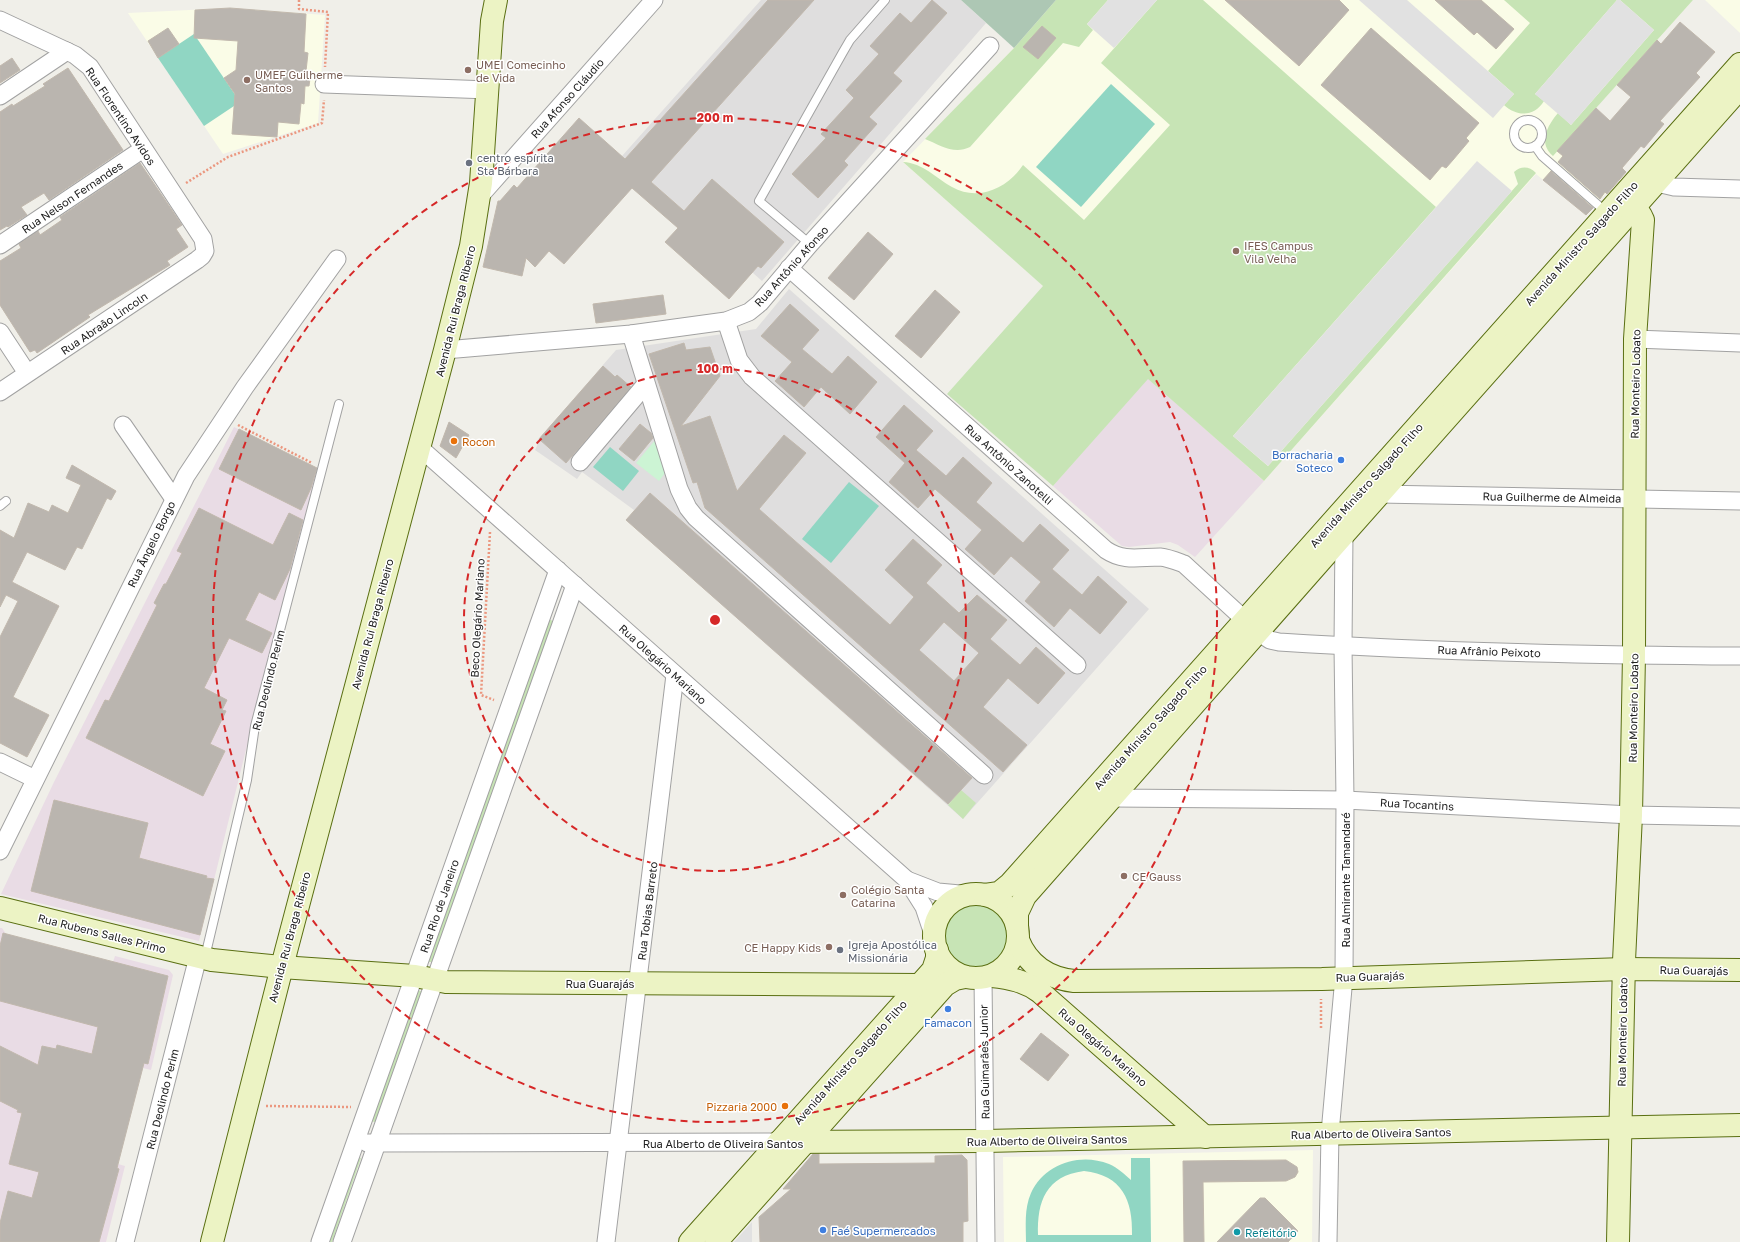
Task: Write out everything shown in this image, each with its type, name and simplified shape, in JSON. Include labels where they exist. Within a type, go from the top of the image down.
[{"type":"main road","name":"Avenida Rui Braga Ribeiro","points":[[212,1242],[281,967],[420,447],[471,246],[480,196],[492,21],[496,0]]},
{"type":"main road","name":"Avenida Ministro Salgado Filho","points":[[1018,933],[1017,913],[1025,896],[1104,794],[1373,489],[1634,207],[1650,178],[1740,64]]},
{"type":"main road","name":"Avenida Ministro Salgado Filho","points":[[1373,489],[1607,214],[1650,178],[1740,88]]},
{"type":"main road","points":[[1607,214],[1623,205],[1634,207]]},
{"type":"main road","name":"Rua Monteiro Lobato","points":[[1618,1242],[1624,969],[1634,655],[1635,339],[1643,220],[1640,212],[1634,207]]},
{"type":"main road","name":"Avenida Ministro Salgado Filho","points":[[978,895],[999,893],[1007,888],[1104,794]]},
{"type":"main road","points":[[978,895],[997,900],[1008,908],[1018,933],[1015,953],[1008,964],[980,977],[948,967],[935,943],[936,923],[942,911],[958,898],[978,895]]},
{"type":"main road","name":"Rua Rubens Salles Primo","points":[[0,908],[201,958],[281,967]]},
{"type":"main road","name":"Rua Guarajás","points":[[1018,933],[1030,961],[1044,972],[1061,980],[1322,979],[1344,977],[1624,969],[1740,970]]},
{"type":"main road","name":"Avenida Ministro Salgado Filho","points":[[690,1242],[935,966],[937,958],[935,943]]},
{"type":"main road","name":"Rua Guarajás","points":[[281,967],[425,978],[446,982],[919,985]]},
{"type":"main road","name":"Avenida Ministro Salgado Filho","points":[[716,1242],[946,985],[955,979],[980,977]]},
{"type":"main road","name":"Rua Olegário Mariano","points":[[980,977],[1010,978],[1028,984],[1040,992],[1205,1137]]},
{"type":"main road","points":[[1064,1014],[1064,1003],[1067,993],[1074,986],[1084,981]]},
{"type":"main road","name":"Rua Alberto de Oliveira Santos","points":[[779,1142],[985,1141],[1740,1125]]},
{"type":"street","name":"Rua Afonso Cláudio","points":[[480,196],[654,0]]},
{"type":"street","name":"Rua Florentino Avidos","points":[[0,20],[67,51],[83,60],[90,67],[202,239],[205,245],[205,251]]},
{"type":"street","name":"Rua Antônio Afonso","points":[[445,350],[631,334],[726,321],[739,317],[754,307],[990,46]]},
{"type":"street","points":[[0,96],[67,51]]},
{"type":"street","points":[[324,84],[488,90]]},
{"type":"street","name":"Rua Nelson Fernandes","points":[[0,245],[143,149]]},
{"type":"street","points":[[1650,178],[1674,187],[1740,189]]},
{"type":"street","name":"Rua Abraão Lincoln","points":[[0,392],[197,260],[205,251]]},
{"type":"street","name":"Rua Ângelo Borgo","points":[[0,851],[174,498],[190,470],[224,418],[337,259]]},
{"type":"street","name":"Rua Antônio Zanotelli","points":[[789,268],[1106,550],[1113,555],[1123,558],[1160,557],[1173,559],[1184,564],[1252,626]]},
{"type":"street","points":[[726,321],[739,360],[752,377],[1077,665]]},
{"type":"street","points":[[0,332],[28,373]]},
{"type":"street","points":[[631,334],[679,488],[688,508],[696,518],[984,775]]},
{"type":"street","points":[[1635,339],[1740,343]]},
{"type":"street","points":[[580,462],[646,384]]},
{"type":"street","points":[[123,425],[174,498]]},
{"type":"street","name":"Rua Olegário Mariano","points":[[420,447],[907,880],[924,907],[935,943]]},
{"type":"street","name":"Rua Guilherme de Almeida","points":[[1373,489],[1740,501]]},
{"type":"street","name":"Rua Almirante Tamandaré","points":[[1328,1242],[1330,1133],[1344,977],[1345,800],[1343,646],[1338,528]]},
{"type":"street","name":"Rua Rio de Janeiro","points":[[342,1242],[377,1143],[425,978],[509,706],[558,570]]},
{"type":"street","name":"Rua Rio de Janeiro","points":[[320,1242],[367,1107],[425,978],[575,585]]},
{"type":"street","name":"Rua Afrânio Peixoto","points":[[1252,626],[1270,640],[1279,642],[1343,646],[1634,655],[1740,656]]},
{"type":"street","name":"Rua Tobias Barreto","points":[[606,1242],[675,675]]},
{"type":"street","points":[[0,762],[35,779]]},
{"type":"street","name":"Rua Tocantins","points":[[1104,794],[1345,800],[1630,815],[1740,817]]},
{"type":"street","name":"Rua Olegário Mariano","points":[[907,880],[938,892],[978,895]]},
{"type":"street","name":"Rua Deolindo Perim","points":[[125,1242],[201,958]]},
{"type":"street","name":"Rua Guimarães Junior","points":[[980,977],[985,1141],[986,1242]]},
{"type":"street","name":"Rua Alberto de Oliveira Santos","points":[[354,1144],[779,1142]]},
{"type":"lane","points":[[810,244],[759,201],[850,40],[884,0]]},
{"type":"lane","points":[[1535,146],[1542,156],[1607,214]]},
{"type":"lane","name":"Rua Deolindo Perim","points":[[201,958],[247,780],[255,726],[339,404]]},
{"type":"path","points":[[172,192],[228,157],[322,123],[328,12],[300,10],[299,0]]},
{"type":"path","points":[[224,418],[323,469]]},
{"type":"path","name":"Beco Olegário Mariano","points":[[492,511],[481,695],[509,706]]},
{"type":"path","points":[[245,1106],[367,1107]]},
{"type":"shaded area","points":[[761,0],[961,0],[986,23],[762,281],[622,156]]},
{"type":"shaded area","points":[[961,0],[1056,0],[1014,48]]},
{"type":"shaded area","name":"IFES Campus Vila Velha","points":[[1056,0],[1693,0],[1557,151],[1606,193],[1586,215],[1536,174],[1264,481],[903,162],[1014,48]]},
{"type":"shaded area","points":[[1108,0],[1157,0],[1114,48],[1087,24]]},
{"type":"shaded area","points":[[1359,0],[1407,0],[1514,94],[1493,118]]},
{"type":"shaded area","points":[[1617,0],[1620,0],[1654,30],[1571,125],[1535,94]]},
{"type":"shaded area","points":[[1705,0],[1740,0],[1740,33]]},
{"type":"shaded area","name":"UMEF Guilherme Santos","points":[[230,8],[325,15],[318,123],[223,154],[128,13]]},
{"type":"shaded area","points":[[1477,161],[1512,191],[1268,466],[1233,436]]},
{"type":"shaded area","points":[[789,289],[1149,609],[963,819],[626,520],[634,510],[582,472],[577,479],[535,450],[538,444],[536,442],[616,350],[756,329]]},
{"type":"shaded area","points":[[1148,378],[1264,481],[1195,557],[1178,545],[1170,542],[1129,547],[1122,546],[1053,486]]},
{"type":"shaded area","points":[[234,427],[320,470],[268,660],[199,941],[1,894],[54,782]]},
{"type":"shaded area","points":[[0,928],[2,928],[6,934],[113,962],[115,956],[169,970],[173,975],[151,1070],[143,1068],[118,1164],[125,1166],[106,1242],[0,1242]]},
{"type":"shaded area","points":[[1313,1150],[1312,1242],[1004,1242],[1003,1157]]},
{"type":"shaded area","points":[[752,1222],[752,1242],[734,1242]]},
{"type":"green space","points":[[1056,0],[1108,0],[1087,24],[1093,30],[1079,47],[1063,43],[970,147],[953,150],[925,139],[1014,48]]},
{"type":"green space","points":[[1157,0],[1203,0],[1436,207],[1233,436],[1268,466],[1518,184],[1514,172],[1519,169],[1528,168],[1536,173],[1264,481],[1148,379],[1053,486],[947,394],[1043,286],[903,162],[917,165],[952,187],[972,193],[982,193],[1001,186],[1017,173],[1023,165],[1084,220],[1170,125],[1101,63]]},
{"type":"green space","points":[[1504,0],[1617,0],[1535,94],[1544,101],[1540,106],[1525,114],[1514,112],[1504,105],[1514,94],[1488,71],[1530,23]]},
{"type":"green space","points":[[1620,0],[1693,0],[1553,156],[1548,151],[1545,140],[1550,123],[1558,113],[1571,125],[1654,30]]},
{"type":"green space","points":[[194,34],[240,102],[204,126],[158,58]]},
{"type":"green space","points":[[1111,84],[1155,124],[1081,207],[1036,167]]},
{"type":"green space","points":[[656,439],[665,473],[659,481],[636,463]]},
{"type":"green space","points":[[610,447],[639,471],[623,491],[593,467]]},
{"type":"green space","points":[[849,482],[879,506],[831,563],[802,539]]},
{"type":"green space","points":[[548,619],[553,621],[432,962],[427,962]]},
{"type":"green space","points":[[961,790],[976,803],[963,819],[948,805]]},
{"type":"green space","points":[[976,900],[996,906],[1006,916],[1012,936],[1006,956],[996,966],[976,972],[956,966],[946,956],[940,936],[946,916],[956,906]]},
{"type":"green space","points":[[418,990],[423,992],[375,1122],[370,1121]]},
{"type":"green space","points":[[356,1156],[361,1158],[332,1242],[326,1242]]},
{"type":"green space","points":[[1131,1158],[1150,1158],[1151,1242],[1026,1242],[1026,1211],[1031,1193],[1037,1183],[1054,1168],[1064,1163],[1086,1159],[1109,1164],[1121,1171],[1131,1180]],"holes":[[[1084,1171],[1097,1173],[1108,1178],[1123,1191],[1130,1211],[1132,1235],[1038,1235],[1039,1211],[1046,1192],[1052,1184],[1071,1174]]]},
{"type":"building","points":[[768,0],[814,0],[651,182],[684,211],[712,179],[784,242],[761,268],[758,266],[729,299],[665,242],[678,228],[632,188],[564,264],[549,251],[535,267],[526,258],[522,276],[483,267],[498,201],[500,201],[514,185],[517,188],[579,118],[625,159]]},
{"type":"building","points":[[932,0],[947,13],[893,73],[902,81],[869,117],[877,124],[844,161],[848,165],[818,198],[792,174],[826,138],[821,134],[854,98],[846,90],[879,54],[870,46],[900,13],[911,23]]},
{"type":"building","points":[[1225,0],[1339,0],[1349,10],[1299,66]]},
{"type":"building","points":[[1435,0],[1481,0],[1514,29],[1496,49],[1477,32],[1474,35]]},
{"type":"building","points":[[230,8],[306,14],[304,52],[308,53],[306,71],[311,71],[309,86],[305,86],[304,104],[301,103],[299,124],[278,122],[277,137],[232,134],[235,94],[224,78],[236,70],[238,41],[194,38],[195,10]]},
{"type":"building","points":[[1680,22],[1715,52],[1696,73],[1700,77],[1660,121],[1664,124],[1644,148],[1641,146],[1622,168],[1626,172],[1607,194],[1605,192],[1600,199],[1558,162],[1563,156],[1557,151],[1596,108],[1610,121],[1631,97],[1617,85],[1657,40],[1661,44]]},
{"type":"building","points":[[1042,26],[1056,38],[1038,59],[1023,47]]},
{"type":"building","points":[[168,28],[179,44],[158,58],[148,41]]},
{"type":"building","points":[[1371,28],[1479,123],[1466,138],[1469,141],[1453,160],[1446,168],[1442,166],[1430,180],[1321,85]]},
{"type":"building","points":[[12,58],[20,70],[0,83],[0,66]]},
{"type":"building","points":[[68,68],[123,150],[49,200],[44,193],[21,207],[27,215],[8,227],[7,226],[0,230],[0,112],[12,104],[13,106],[45,86],[43,84]]},
{"type":"building","points":[[140,163],[182,225],[176,229],[188,247],[167,261],[170,265],[88,315],[90,317],[37,353],[35,350],[30,352],[0,305],[0,261],[21,248],[19,244],[38,231],[40,235],[62,220],[60,217]]},
{"type":"building","points":[[1551,171],[1593,208],[1586,215],[1543,180]]},
{"type":"building","points":[[868,232],[893,254],[854,300],[828,278]]},
{"type":"building","points":[[935,290],[960,312],[921,358],[895,336]]},
{"type":"building","points":[[663,295],[666,314],[596,323],[593,304]]},
{"type":"building","points":[[790,304],[819,330],[802,349],[832,374],[848,356],[877,382],[850,414],[821,387],[804,407],[775,381],[792,362],[761,336]]},
{"type":"building","points":[[684,343],[686,350],[710,347],[720,376],[681,426],[710,416],[737,491],[784,435],[806,453],[759,509],[890,625],[914,597],[885,570],[913,539],[942,565],[926,583],[959,613],[977,595],[1007,620],[990,639],[1020,665],[1036,647],[1065,673],[1038,704],[1008,678],[983,707],[1027,745],[1003,772],[705,508],[697,482],[693,483],[649,354]],"holes":[[[944,622],[979,653],[954,681],[919,650]]]},
{"type":"building","points":[[603,366],[615,377],[617,375],[631,387],[566,463],[539,439]]},
{"type":"building","points":[[904,405],[933,431],[916,450],[946,476],[963,457],[992,483],[976,502],[1023,543],[1040,524],[1069,550],[1052,569],[1082,595],[1098,576],[1127,602],[1100,634],[1070,608],[1054,627],[1025,601],[1041,582],[1011,556],[994,575],[965,549],[982,530],[935,489],[918,508],[889,482],[905,463],[876,437]]},
{"type":"building","name":"Rocon","points":[[449,422],[469,435],[456,458],[440,446]]},
{"type":"building","points":[[640,424],[651,433],[653,438],[634,461],[619,449]]},
{"type":"building","points":[[239,429],[317,468],[311,488],[301,510],[219,469]]},
{"type":"building","points":[[72,465],[116,491],[111,500],[107,498],[82,549],[77,547],[65,570],[27,552],[12,582],[59,606],[13,697],[49,715],[27,757],[0,743],[0,637],[18,601],[6,595],[0,607],[0,530],[14,538],[28,503],[49,512],[52,505],[68,513],[81,485],[66,478]]},
{"type":"building","points":[[650,493],[972,778],[948,804],[626,520]]},
{"type":"building","points":[[199,508],[273,545],[289,513],[303,520],[290,569],[275,600],[259,592],[245,620],[272,633],[262,653],[229,638],[204,688],[227,700],[222,710],[226,711],[210,744],[225,751],[203,796],[86,738],[105,700],[109,701],[157,605],[154,603],[182,553],[177,551]]},
{"type":"building","points":[[54,800],[148,823],[139,858],[214,879],[200,935],[31,891]]},
{"type":"building","points":[[3,933],[168,976],[148,1064],[144,1063],[117,1168],[119,1169],[99,1242],[0,1242],[0,1223],[8,1191],[32,1198],[39,1172],[9,1164],[22,1113],[17,1112],[18,1110],[0,1101],[0,1046],[38,1065],[42,1046],[56,1049],[57,1045],[92,1054],[98,1027],[0,1001],[0,946]]},
{"type":"building","points":[[1041,1033],[1069,1055],[1048,1081],[1020,1059]]},
{"type":"building","points":[[813,1154],[819,1154],[819,1164],[935,1163],[935,1156],[962,1155],[967,1160],[968,1221],[963,1222],[963,1242],[760,1242],[759,1217],[791,1189],[783,1189]]},
{"type":"building","points":[[1286,1160],[1297,1167],[1298,1172],[1295,1177],[1286,1181],[1203,1182],[1204,1242],[1184,1242],[1183,1161]]},
{"type":"building","points":[[1260,1198],[1265,1198],[1298,1231],[1288,1242],[1217,1242]]},
{"type":"place","name":"UMEI Comecinho de Vida","points":[[468,70]]},
{"type":"place","name":"UMEF Guilherme Santos","points":[[247,80]]},
{"type":"place","name":"centro espírita Sta Bárbara","points":[[469,163]]},
{"type":"place","name":"IFES Campus Vila Velha","points":[[1236,251]]},
{"type":"place","name":"Rocon","points":[[454,441]]},
{"type":"place","name":"Borracharia Soteco","points":[[1341,460]]},
{"type":"place","name":"CE Gauss","points":[[1124,876]]},
{"type":"place","name":"Colégio Santa Catarina","points":[[843,895]]},
{"type":"place","name":"CE Happy Kids","points":[[829,947]]},
{"type":"place","name":"Igreja Apostólica Missionária","points":[[840,950]]},
{"type":"place","name":"Famacon","points":[[948,1009]]},
{"type":"place","name":"Pizzaria 2000","points":[[785,1106]]},
{"type":"place","name":"Faé Supermercados","points":[[823,1230]]},
{"type":"place","name":"Refeitório","points":[[1237,1232]]}]
